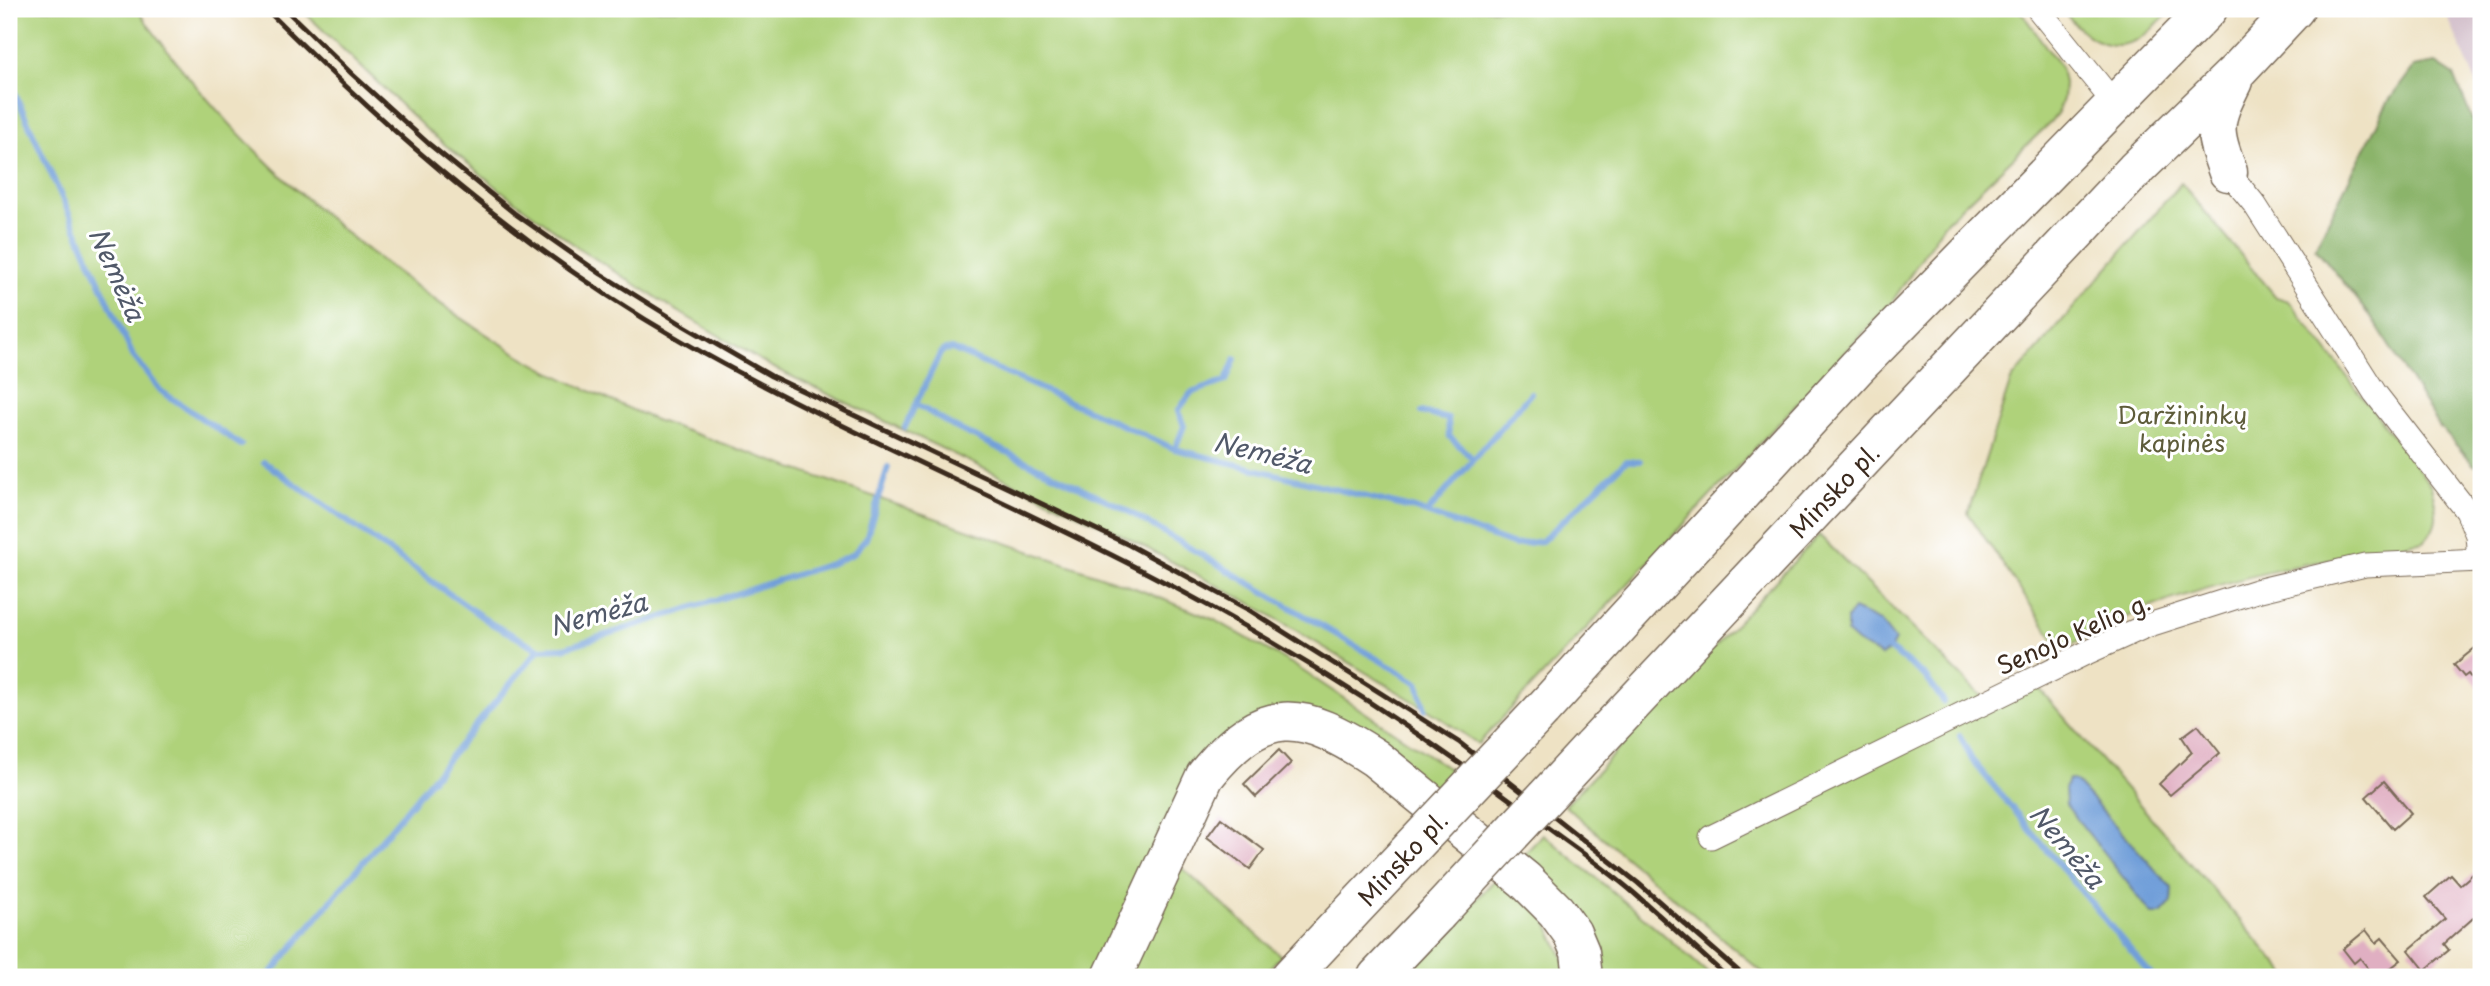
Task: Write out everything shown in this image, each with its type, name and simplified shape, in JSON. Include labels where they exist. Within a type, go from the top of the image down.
[{"type":"highway","name":"Minsko pl.","points":[[1290,977],[1542,710],[1857,367],[2208,9]]},
{"type":"highway","name":"Minsko pl.","points":[[1377,977],[2135,170],[2238,70],[2295,9]]},
{"type":"highway","points":[[2228,172],[2215,128],[2218,114],[2238,70]]},
{"type":"highway","points":[[2135,170],[2164,161],[2198,159],[2228,172]]},
{"type":"highway","points":[[1112,977],[1205,776],[1225,750],[1246,734],[1266,725],[1288,720],[1310,724],[1329,732],[1375,758],[1525,880],[1556,911],[1572,933],[1580,953],[1583,977]]},
{"type":"street","points":[[2038,9],[2114,103]]},
{"type":"street","points":[[2228,172],[2255,205],[2375,393],[2467,511],[2477,535],[2480,559]]},
{"type":"street","name":"Senojo Kelio g.","points":[[1711,837],[2071,660],[2146,626],[2256,591],[2365,565],[2480,559]]},
{"type":"shaded area","points":[[2444,9],[2481,9],[2481,94],[2445,11]]},
{"type":"green space","points":[[9,9],[137,9],[218,111],[263,158],[311,202],[412,284],[537,365],[655,420],[1135,588],[1215,620],[1294,665],[1451,770],[1435,791],[1309,711],[1185,780],[1093,977],[9,977]]},
{"type":"green space","points":[[301,9],[2019,9],[2061,68],[2064,83],[2063,99],[2051,122],[1944,224],[1892,302],[1478,744],[1438,716],[1252,604],[1118,533],[772,367],[674,309],[580,249],[503,192],[427,130]]},
{"type":"green space","points":[[2060,9],[2080,12],[2095,9],[2173,9],[2140,38],[2130,43],[2110,45],[2093,39]]},
{"type":"green space","points":[[2436,63],[2454,75],[2481,142],[2481,467],[2474,465],[2439,426],[2370,315],[2315,247],[2388,102],[2414,67]]},
{"type":"green space","name":"Daržininkų kapinės","points":[[2181,183],[2276,297],[2289,301],[2431,486],[2436,509],[2435,522],[2424,541],[2282,569],[2212,587],[2133,614],[2061,650],[1968,513],[2011,380]]},
{"type":"green space","points":[[1819,535],[1993,708],[2037,686],[2289,977],[1768,977],[1565,806]]},
{"type":"green space","points":[[1543,834],[1712,977],[1599,977],[1518,861]]},
{"type":"green space","points":[[1176,863],[1281,956],[1261,977],[1124,977]]},
{"type":"green space","points":[[1501,873],[1542,911],[1572,977],[1404,977]]},
{"type":"water","points":[[1854,609],[1880,621],[1895,640],[1890,650],[1881,656],[1847,633],[1847,618]]},
{"type":"water","points":[[2068,779],[2075,781],[2172,888],[2171,903],[2161,914],[2152,914],[2066,805],[2065,789]]},
{"type":"building","points":[[2481,643],[2481,690],[2468,674],[2464,677],[2454,665]]},
{"type":"building","points":[[2198,725],[2220,753],[2170,795],[2159,784],[2192,752],[2182,737]]},
{"type":"building","points":[[1279,750],[1291,763],[1256,797],[1244,784]]},
{"type":"building","points":[[2384,781],[2411,813],[2393,829],[2366,797]]},
{"type":"building","points":[[1221,818],[1264,850],[1250,869],[1207,837]]},
{"type":"building","points":[[2481,867],[2481,911],[2444,944],[2449,950],[2425,970],[2409,950],[2445,919],[2426,897],[2451,875],[2460,885]]},
{"type":"building","points":[[2366,930],[2376,943],[2382,938],[2401,960],[2379,977],[2375,977],[2360,958],[2354,963],[2343,949]]},
{"type":"waterway","name":"Nemėža","points":[[9,80],[133,356],[161,391],[241,445]]},
{"type":"waterway","name":"Nemėža","points":[[905,427],[940,354],[944,350],[952,349],[1175,449],[1415,509],[1514,545],[1542,541],[1626,461],[1640,461]]},
{"type":"waterway","points":[[1175,449],[1184,426],[1178,411],[1191,393],[1226,381],[1235,359]]},
{"type":"waterway","points":[[1427,513],[1531,393]]},
{"type":"waterway","points":[[916,404],[952,426],[1121,507],[1418,683],[1425,709]]},
{"type":"waterway","points":[[1421,412],[1448,419],[1449,436],[1473,459]]},
{"type":"waterway","name":"Nemėža","points":[[264,462],[492,624],[539,649],[564,648],[833,563],[853,554],[866,539],[888,467]]},
{"type":"waterway","name":"Nemėža","points":[[1885,646],[1925,676],[1944,702]]},
{"type":"waterway","points":[[268,977],[539,649]]},
{"type":"waterway","name":"Nemėža","points":[[1960,736],[1972,760],[2153,977]]},
{"type":"railway","points":[[266,9],[362,101],[462,188],[514,229],[623,305],[747,377],[814,412],[1090,544],[1225,615],[1306,662],[1423,738],[1599,865],[1727,977]]},
{"type":"railway","points":[[285,9],[429,144],[514,213],[601,274],[771,376],[1129,545],[1249,610],[1460,743],[1638,883],[1745,977]]}]
